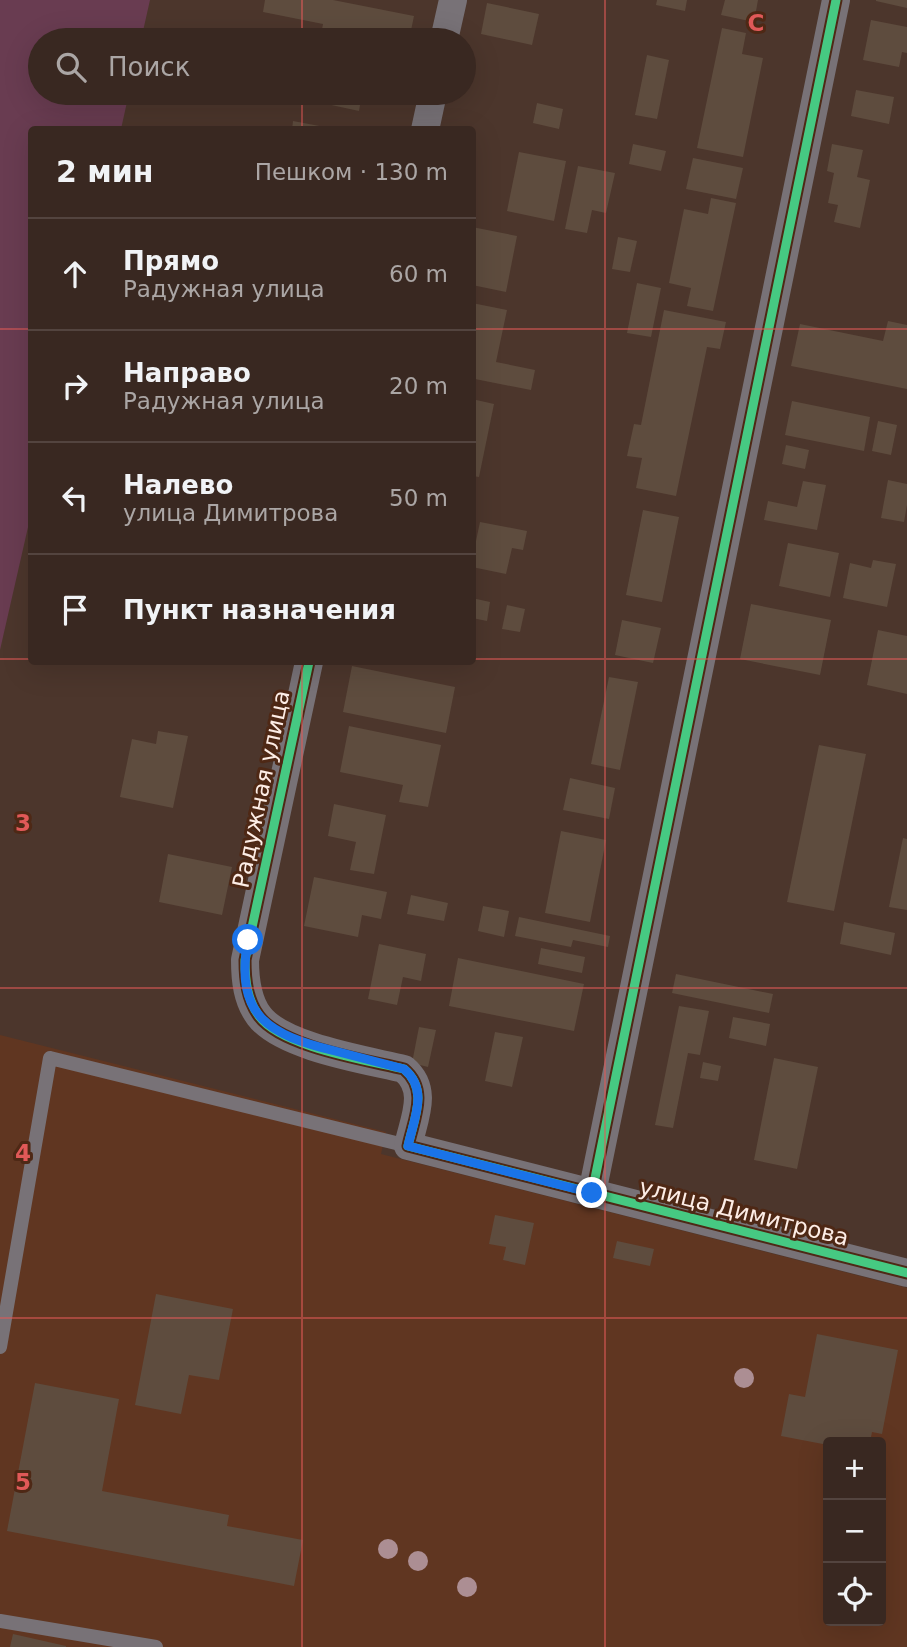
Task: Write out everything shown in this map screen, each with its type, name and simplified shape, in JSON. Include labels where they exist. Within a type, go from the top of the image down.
[{"type":"street","points":[[447,28],[453,0]]},
{"type":"street","points":[[592,1193],[836,0]]},
{"type":"street","points":[[426,126],[430,105]]},
{"type":"street","name":"Радужная улица","points":[[308,665],[248,940],[244,960],[245,979],[250,1000],[260,1018],[274,1030],[299,1042],[404,1069],[414,1077],[419,1095],[408,1146]]},
{"type":"street","name":"улица Димитрова","points":[[408,1146],[907,1273]]},
{"type":"lane","points":[[0,1347],[50,1058],[408,1146]]},
{"type":"lane","points":[[0,1621],[156,1647]]},
{"type":"shaded area","points":[[0,0],[150,0],[144,28],[28,28],[28,105],[126,105],[122,126],[28,126],[28,527],[0,650]]},
{"type":"shaded area","points":[[0,1035],[386,1132],[381,1154],[907,1288],[907,1647],[0,1647]]},
{"type":"building","points":[[265,0],[333,0],[414,16],[412,28],[322,28],[323,24],[263,12]]},
{"type":"building","points":[[657,0],[687,0],[685,11],[656,5]]},
{"type":"building","points":[[725,0],[758,0],[754,22],[721,15]]},
{"type":"building","points":[[907,0],[907,8],[876,1]]},
{"type":"building","points":[[487,3],[539,14],[532,45],[481,34]]},
{"type":"building","points":[[871,20],[907,27],[907,53],[902,52],[899,67],[863,60]]},
{"type":"building","points":[[722,28],[746,33],[742,54],[763,58],[743,157],[697,148]]},
{"type":"building","points":[[647,55],[669,60],[657,119],[635,115]]},
{"type":"building","points":[[856,90],[894,97],[889,124],[851,116]]},
{"type":"building","points":[[537,103],[563,109],[559,129],[533,123]]},
{"type":"building","points":[[331,105],[360,105],[359,111]]},
{"type":"building","points":[[293,121],[319,126],[292,126]]},
{"type":"building","points":[[633,144],[666,151],[661,171],[629,164]]},
{"type":"building","points":[[832,144],[863,150],[857,177],[870,180],[860,228],[834,222],[838,205],[828,203],[834,173],[827,171]]},
{"type":"building","points":[[519,152],[566,161],[554,221],[507,211]]},
{"type":"building","points":[[693,158],[743,168],[736,199],[686,189]]},
{"type":"building","points":[[578,166],[615,173],[606,213],[592,210],[587,233],[565,229]]},
{"type":"building","points":[[711,198],[736,203],[713,311],[687,306],[691,288],[669,283],[684,209],[708,214]]},
{"type":"building","points":[[476,228],[517,236],[506,292],[476,286]]},
{"type":"building","points":[[618,237],[637,241],[630,272],[612,269]]},
{"type":"building","points":[[637,283],[661,288],[651,337],[627,333]]},
{"type":"building","points":[[476,304],[507,310],[496,362],[535,370],[531,390],[476,379]]},
{"type":"building","points":[[664,310],[726,322],[720,349],[707,347],[676,496],[636,488],[642,458],[627,456],[634,424],[641,425]]},
{"type":"building","points":[[888,321],[907,325],[907,389],[791,366],[800,324],[883,341]]},
{"type":"building","points":[[476,400],[494,404],[479,477],[476,477]]},
{"type":"building","points":[[792,401],[870,417],[864,451],[785,435]]},
{"type":"building","points":[[878,421],[897,425],[891,455],[872,451]]},
{"type":"building","points":[[786,445],[809,450],[805,469],[782,464]]},
{"type":"building","points":[[888,480],[907,484],[904,522],[881,518]]},
{"type":"building","points":[[803,481],[826,485],[817,530],[764,520],[768,501],[797,507]]},
{"type":"building","points":[[643,510],[679,517],[662,602],[626,595]]},
{"type":"building","points":[[480,522],[527,531],[523,550],[512,548],[506,574],[476,568],[476,541]]},
{"type":"building","points":[[788,543],[839,553],[830,597],[779,586]]},
{"type":"building","points":[[873,560],[896,564],[887,607],[843,598],[850,563],[871,568]]},
{"type":"building","points":[[476,599],[490,602],[487,621],[476,619]]},
{"type":"building","points":[[751,604],[831,620],[820,675],[740,659]]},
{"type":"building","points":[[507,605],[525,609],[520,632],[502,629]]},
{"type":"building","points":[[622,620],[661,628],[653,663],[615,655]]},
{"type":"building","points":[[878,630],[907,636],[907,694],[867,685]]},
{"type":"building","points":[[352,666],[455,687],[446,733],[343,712]]},
{"type":"building","points":[[609,677],[638,682],[620,770],[591,764]]},
{"type":"building","points":[[349,726],[441,745],[428,807],[399,802],[403,785],[340,772]]},
{"type":"building","points":[[158,731],[188,736],[173,808],[120,797],[132,739],[156,744]]},
{"type":"building","points":[[819,745],[866,754],[834,911],[787,902]]},
{"type":"building","points":[[570,778],[615,788],[609,819],[563,810]]},
{"type":"building","points":[[334,804],[386,815],[374,874],[350,870],[356,842],[328,836]]},
{"type":"building","points":[[561,831],[606,840],[590,922],[545,913]]},
{"type":"building","points":[[903,838],[907,839],[907,910],[889,907]]},
{"type":"building","points":[[168,854],[232,867],[222,915],[159,902]]},
{"type":"building","points":[[314,877],[387,892],[381,919],[362,915],[358,937],[304,926]]},
{"type":"building","points":[[411,895],[448,903],[444,921],[407,914]]},
{"type":"building","points":[[483,906],[509,911],[504,937],[478,931]]},
{"type":"building","points":[[519,917],[610,936],[608,947],[573,940],[571,947],[515,936]]},
{"type":"building","points":[[844,922],[895,933],[891,955],[840,944]]},
{"type":"building","points":[[379,944],[426,954],[421,981],[403,977],[397,1005],[368,999]]},
{"type":"building","points":[[541,948],[585,957],[582,973],[538,964]]},
{"type":"building","points":[[458,958],[584,984],[574,1031],[449,1006]]},
{"type":"building","points":[[676,974],[773,994],[769,1013],[672,993]]},
{"type":"building","points":[[679,1006],[709,1011],[700,1055],[688,1053],[673,1128],[655,1125]]},
{"type":"building","points":[[733,1017],[770,1024],[766,1046],[729,1038]]},
{"type":"building","points":[[419,1027],[436,1030],[428,1067],[412,1063]]},
{"type":"building","points":[[495,1032],[523,1037],[512,1087],[485,1081]]},
{"type":"building","points":[[774,1058],[818,1067],[797,1169],[754,1160]]},
{"type":"building","points":[[703,1062],[721,1066],[718,1081],[700,1078]]},
{"type":"building","points":[[495,1215],[534,1223],[525,1265],[503,1260],[506,1247],[489,1244]]},
{"type":"building","points":[[617,1241],[654,1249],[650,1266],[613,1258]]},
{"type":"building","points":[[156,1294],[233,1309],[219,1380],[189,1375],[181,1414],[135,1405]]},
{"type":"building","points":[[817,1334],[898,1350],[882,1434],[872,1432],[871,1437],[823,1437],[823,1444],[781,1436],[789,1394],[805,1397]]},
{"type":"building","points":[[35,1383],[119,1399],[102,1491],[229,1515],[227,1526],[303,1540],[294,1586],[7,1531]]},
{"type":"building","points":[[13,1634],[66,1646],[66,1647],[10,1647]]},
{"type":"cycle path","points":[[592,1193],[836,0]]},
{"type":"cycle path","points":[[308,665],[245,960],[248,990],[259,1016],[270,1027],[305,1044],[404,1069],[412,1077],[418,1095],[408,1146],[907,1273]]},
{"type":"route","points":[[248,940],[244,960],[250,1000],[260,1018],[274,1030],[299,1042],[404,1069],[414,1077],[419,1095],[408,1146],[592,1193]]}]
